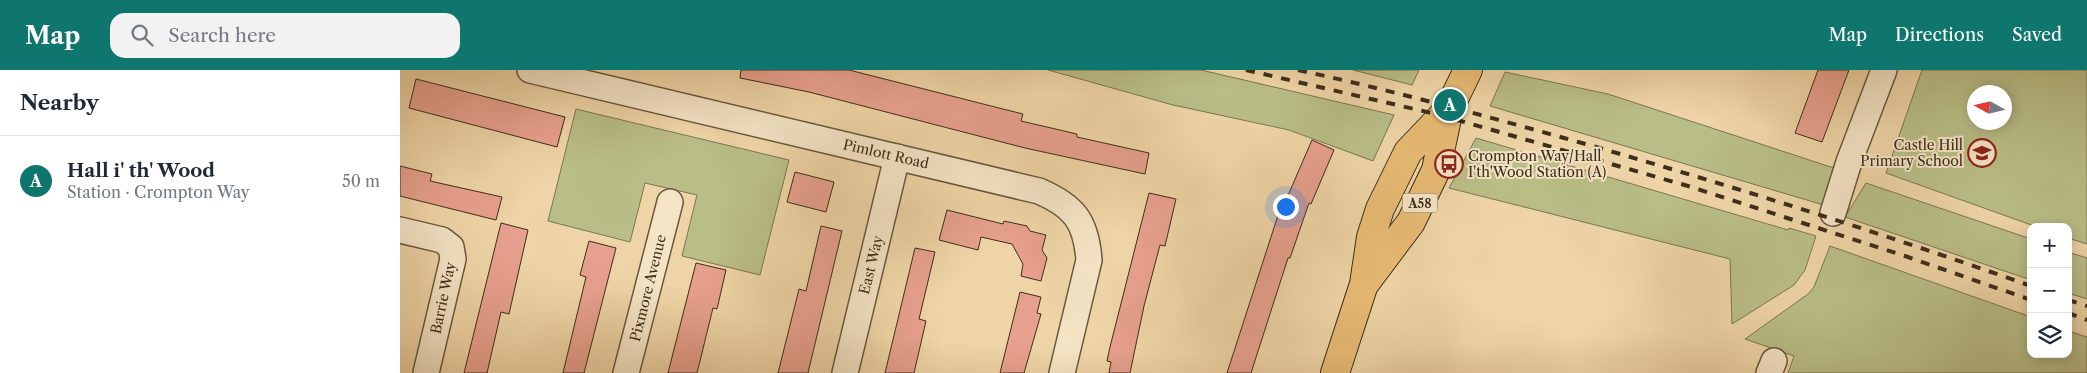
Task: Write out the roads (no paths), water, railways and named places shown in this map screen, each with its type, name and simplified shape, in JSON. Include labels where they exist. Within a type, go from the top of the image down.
[{"type":"highway","name":"A58","points":[[1336,373],[1364,284],[1411,222],[1436,170],[1449,109],[1468,70]]},
{"type":"street","name":"Pimlott Road","points":[[530,70],[1039,191],[1056,198],[1070,208],[1082,225],[1089,260],[1062,373]]},
{"type":"street","points":[[1833,213],[1884,70]]},
{"type":"street","name":"East Way","points":[[845,373],[897,157]]},
{"type":"street","name":"Pixmore Avenue","points":[[626,373],[670,202]]},
{"type":"street","name":"Barrie Way","points":[[400,230],[442,240],[451,247],[453,259],[426,373]]},
{"type":"railway","points":[[1246,70],[1440,115],[1688,186],[1905,256],[2027,299]]},
{"type":"railway","points":[[1298,70],[1448,106],[1651,163],[1869,231],[2027,285]]},
{"type":"railway","points":[[2072,301],[2087,306]]},
{"type":"railway","points":[[2072,314],[2087,320]]},
{"type":"place","name":"Hall i' th' Wood","points":[[1450,105]]},
{"type":"place","name":"Castle Hill Primary School","points":[[1982,153]]},
{"type":"place","name":"Crompton Way/Hall I'th'Wood Station (A)","points":[[1449,164]]}]
